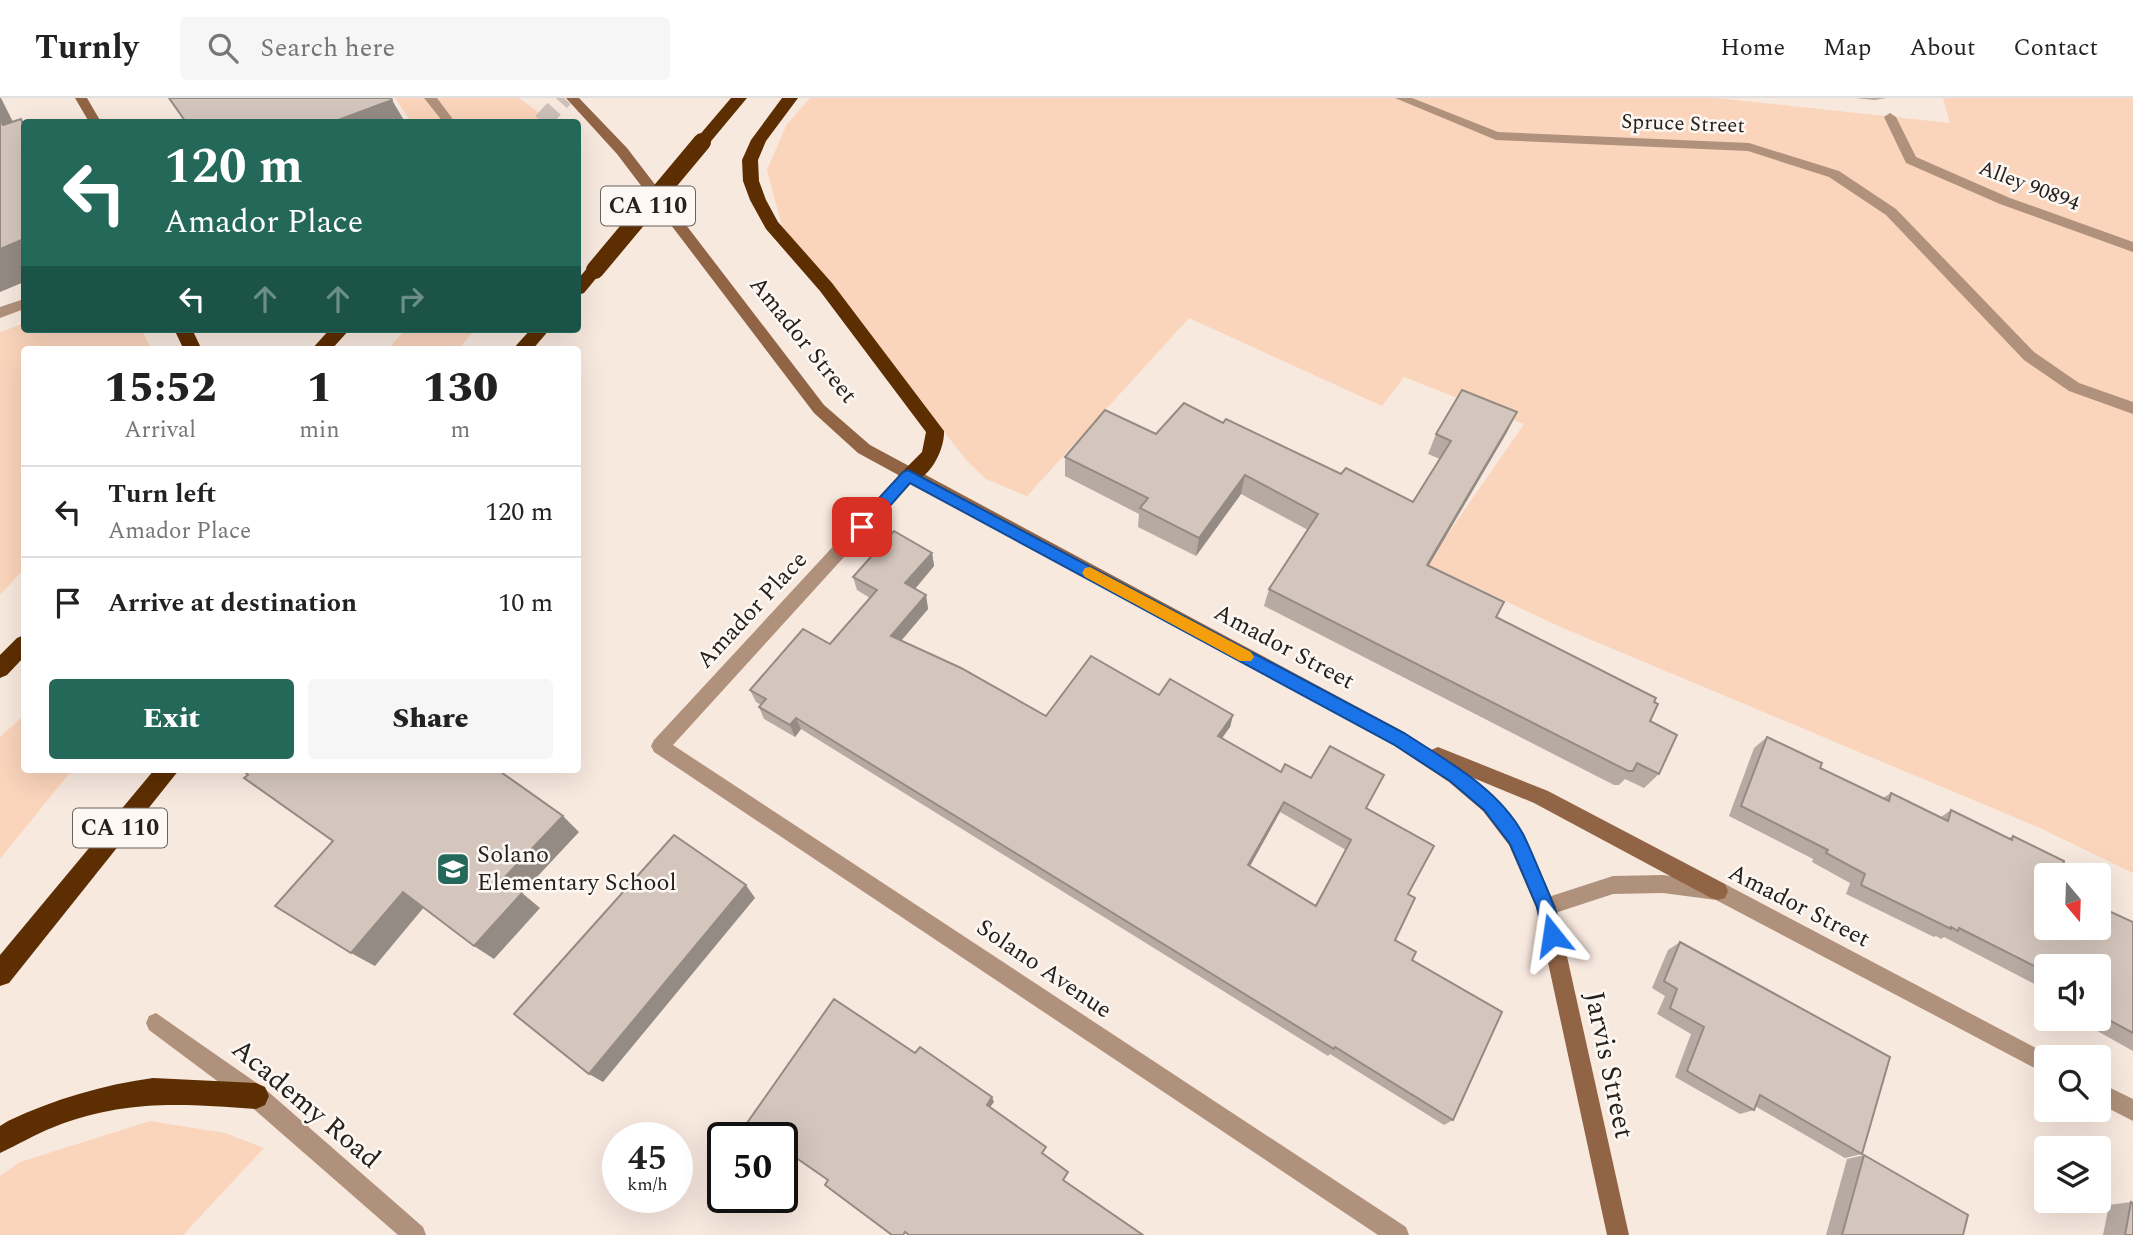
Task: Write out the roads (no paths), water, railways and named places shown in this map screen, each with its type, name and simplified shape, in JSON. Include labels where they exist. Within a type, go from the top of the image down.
[{"type":"highway","name":"CA 110","points":[[581,285],[739,98]]},
{"type":"highway","points":[[790,98],[759,140],[750,160],[751,181],[772,225],[826,287],[935,431],[936,446],[931,458],[908,476]]},
{"type":"highway","points":[[324,346],[337,333]]},
{"type":"highway","points":[[526,346],[537,333]]},
{"type":"highway","points":[[0,669],[21,647]]},
{"type":"highway","name":"CA 110","points":[[0,974],[165,773]]},
{"type":"highway","points":[[0,1140],[27,1125],[95,1100],[155,1091],[256,1096]]},
{"type":"main road","points":[[81,98],[92,119]]},
{"type":"main road","name":"Amador Street","points":[[572,98],[622,151],[819,409],[864,449],[908,476],[1398,738],[1456,776],[1490,805],[1516,839],[1546,907]]},
{"type":"main road","points":[[1398,738],[1541,797],[1718,891]]},
{"type":"main road","name":"Jarvis Street","points":[[1546,907],[1618,1235]]},
{"type":"street","points":[[430,98],[446,119]]},
{"type":"street","name":"Spruce Street","points":[[1401,98],[1496,136],[1749,147],[1834,174],[1891,212],[2029,356],[2074,387],[2133,408]]},
{"type":"street","name":"Alley 90894","points":[[1890,117],[1911,160],[2005,201],[2133,247]]},
{"type":"street","points":[[0,313],[21,305]]},
{"type":"street","name":"Amador Place","points":[[660,746],[908,476]]},
{"type":"street","name":"Solano Avenue","points":[[660,746],[1398,1235]]},
{"type":"street","name":"Amador Street","points":[[1546,907],[1613,885],[1663,884],[1718,891],[2034,1058]]},
{"type":"street","name":"Academy Road","points":[[156,1023],[256,1096],[415,1235]]},
{"type":"street","points":[[2111,1099],[2133,1110]]},
{"type":"tunnel","points":[[545,119],[564,98]]},
{"type":"place","name":"Solano Elementary School","points":[[453,869]]}]
